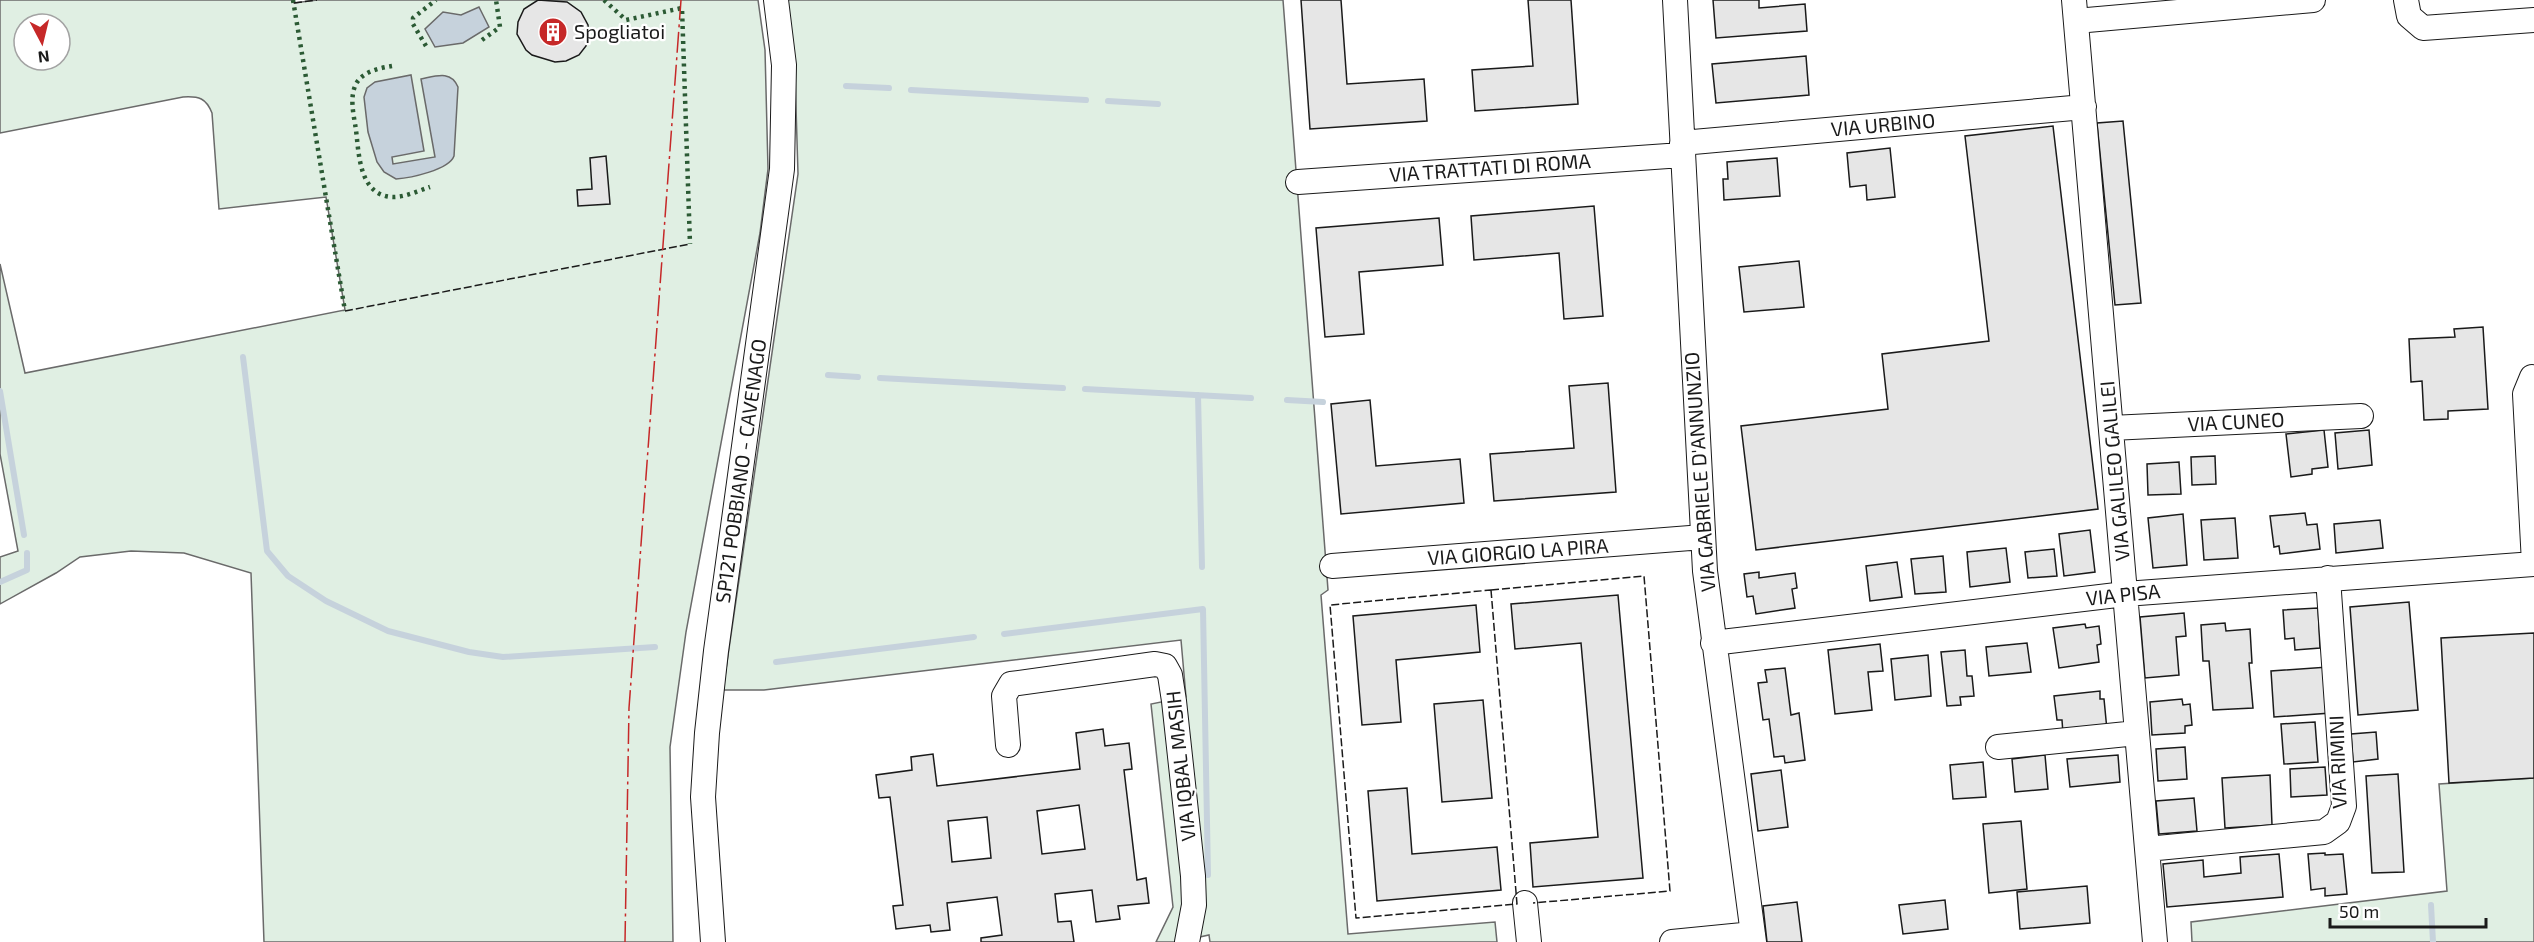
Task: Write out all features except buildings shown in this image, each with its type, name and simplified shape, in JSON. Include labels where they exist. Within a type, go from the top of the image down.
[{"type":"street","name":"SP121 POBBIANO - CAVENAGO","points":[[713,942],[703,797],[706,743],[716,651],[782,169],[784,65],[776,0]]},
{"type":"street","name":"VIA GABRIELE D'ANNUNZIO","points":[[1675,0],[1703,537],[1713,643],[1753,938]]},
{"type":"street","points":[[2075,10],[2313,0]]},
{"type":"street","points":[[2406,0],[2409,16],[2423,28],[2534,20]]},
{"type":"street","name":"VIA GALILEO GALILEI","points":[[2075,10],[2155,942]]},
{"type":"street","name":"VIA URBINO","points":[[1682,149],[2084,107]]},
{"type":"street","name":"VIA TRATTATI DI ROMA","points":[[1298,182],[1682,149]]},
{"type":"street","points":[[2532,377],[2525,394],[2534,563]]},
{"type":"street","name":"VIA CUNEO","points":[[2111,428],[2361,416]]},
{"type":"street","name":"VIA GIORGIO LA PIRA","points":[[1332,566],[1703,537]]},
{"type":"street","name":"VIA PISA","points":[[1713,643],[2125,594],[2534,563]]},
{"type":"street","name":"VIA RIMINI","points":[[2147,849],[2324,832],[2338,822],[2344,806],[2328,578]]},
{"type":"street","name":"VIA IQBAL MASIH","points":[[1008,745],[1004,696],[1011,684],[1155,664],[1165,666],[1170,675],[1174,701],[1193,876],[1194,905],[1187,942]]},
{"type":"street","points":[[1998,747],[2137,733]]},
{"type":"street","points":[[1525,903],[1529,942]]},
{"type":"street","points":[[1672,942],[1753,938]]},
{"type":"green space","points":[[0,0],[293,0],[294,3],[317,0],[758,0],[765,50],[768,169],[760,233],[686,632],[670,747],[673,942],[264,942],[251,573],[184,553],[131,551],[80,557],[0,604],[0,557],[18,551],[0,454],[0,264],[25,373],[345,310],[326,197],[219,209],[212,113],[204,101],[193,97],[183,97],[0,133]]},
{"type":"green space","points":[[786,0],[1283,0],[1328,590],[1321,595],[1348,934],[1495,922],[1497,942],[1210,942],[1209,935],[1177,942],[1156,942],[1173,907],[1151,704],[1186,697],[1181,640],[764,690],[723,690],[798,174],[795,74]]},
{"type":"green space","points":[[2534,778],[2534,942],[2192,942],[2191,922],[2447,891],[2439,784]]},
{"type":"shaded area","points":[[479,7],[489,27],[463,43],[435,47],[425,29],[443,12],[461,15]]},
{"type":"shaded area","points":[[411,75],[424,151],[392,157],[393,164],[435,157],[421,79],[437,76],[451,78],[458,87],[454,156],[451,161],[437,169],[396,179],[384,172],[377,162],[368,132],[364,97],[367,88],[375,82]]},
{"type":"waterway","points":[[846,86],[889,88]]},
{"type":"waterway","points":[[911,90],[1086,100]]},
{"type":"waterway","points":[[1108,101],[1158,104]]},
{"type":"waterway","points":[[243,357],[267,551],[288,576],[326,601],[388,631],[469,652],[503,657],[655,647]]},
{"type":"waterway","points":[[828,375],[858,377]]},
{"type":"waterway","points":[[880,378],[1063,388]]},
{"type":"waterway","points":[[1085,389],[1251,398]]},
{"type":"waterway","points":[[0,391],[24,535]]},
{"type":"waterway","points":[[1198,395],[1202,567]]},
{"type":"waterway","points":[[1287,400],[1323,402]]},
{"type":"waterway","points":[[0,582],[27,570],[27,553]]},
{"type":"waterway","points":[[1004,634],[1203,609],[1208,875]]},
{"type":"waterway","points":[[776,662],[974,637]]},
{"type":"waterway","points":[[2431,905],[2433,942]]},
{"type":"hedge","points":[[293,0],[345,311]]},
{"type":"hedge","points":[[426,46],[413,24],[413,18],[436,0]]},
{"type":"hedge","points":[[482,40],[500,27],[496,0]]},
{"type":"hedge","points":[[604,0],[626,20],[682,8],[690,244]]},
{"type":"hedge","points":[[392,66],[367,73],[354,89],[353,107],[363,172],[367,182],[382,195],[402,196],[430,187]]},
{"type":"fence","points":[[294,3],[317,0]]},
{"type":"fence","points":[[345,311],[690,244]]},
{"type":"fence","points":[[1491,590],[1644,576],[1670,891],[1533,903]]},
{"type":"fence","points":[[1491,590],[1517,904],[1356,918],[1330,605],[1491,590]]},
{"type":"power","points":[[625,942],[629,708],[681,0]]},
{"type":"place","name":"Spogliatoi","points":[[553,32]]}]
